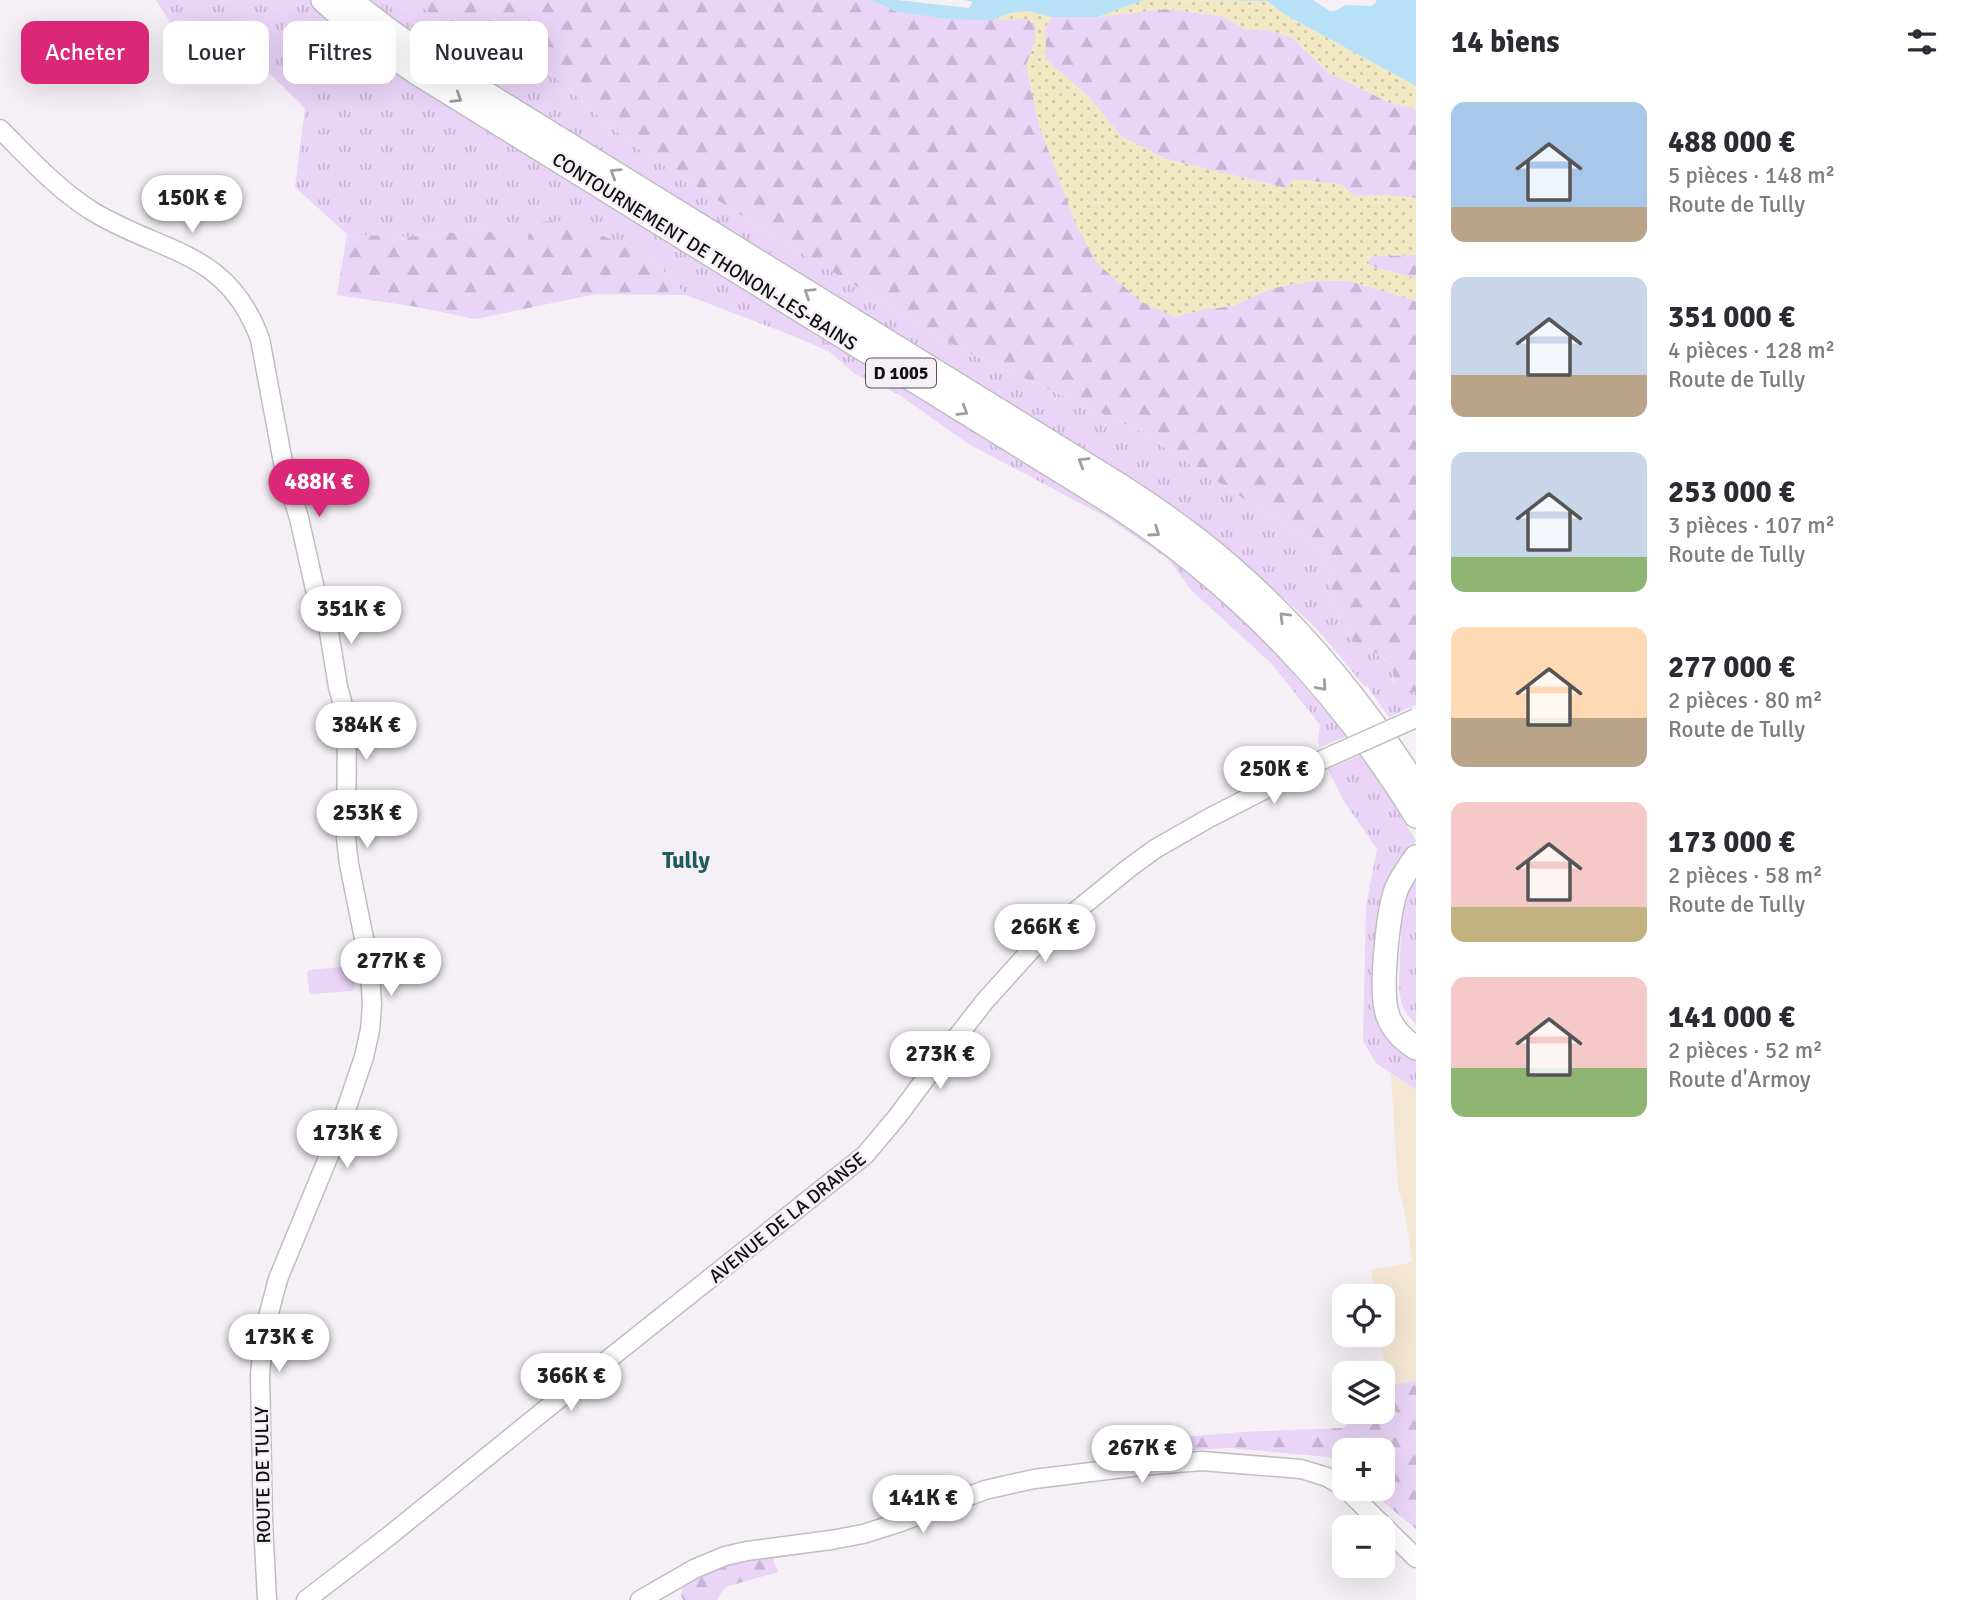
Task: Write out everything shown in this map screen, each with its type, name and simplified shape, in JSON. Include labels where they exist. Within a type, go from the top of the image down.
[{"type":"highway","name":"CONTOURNEMENT DE THONON-LES-BAINS","points":[[323,0],[361,34],[417,73],[1110,501],[1165,539],[1237,598],[1314,676],[1355,725],[1416,816]]},
{"type":"highway","name":"CONTOURNEMENT DE THONON-LES-BAINS","points":[[350,0],[435,62],[1161,512],[1232,567],[1301,634],[1355,698],[1409,772],[1416,786]]},
{"type":"highway","points":[[1413,862],[1396,891],[1390,915],[1384,1001],[1388,1018],[1397,1033],[1416,1048]]},
{"type":"highway","points":[[1385,983],[1396,1015],[1406,1028],[1416,1034]]},
{"type":"main road","name":"ROUTE DE TULLY","points":[[0,129],[61,189],[89,209],[211,268],[234,291],[254,321],[260,339],[285,473],[299,517],[317,598],[328,626],[338,687],[347,720],[346,838],[370,968],[372,1005],[364,1057],[337,1136],[342,1141],[342,1147],[338,1153],[330,1153],[281,1269],[264,1332],[260,1375],[267,1600]]},
{"type":"main road","name":"AVENUE DE LA DRANSE","points":[[310,1598],[865,1155],[897,1117],[966,1024],[1007,976],[1039,943],[1094,895],[1138,860],[1174,837],[1324,759],[1416,718]]},
{"type":"main road","points":[[640,1600],[704,1564],[725,1556],[863,1534],[985,1490],[1034,1479],[1162,1463],[1202,1461],[1301,1469],[1332,1480]]},
{"type":"main road","points":[[1358,1501],[1416,1558]]},
{"type":"shaded area","points":[[1391,1074],[1416,1090],[1416,1381],[1395,1385],[1395,1361],[1384,1361],[1382,1347],[1395,1347],[1395,1284],[1373,1284],[1371,1270],[1413,1262],[1398,1188]]},
{"type":"green space","points":[[156,0],[310,0],[333,21],[283,21],[283,84],[396,84],[396,69],[410,78],[410,84],[420,84],[1165,549],[1252,626],[1347,736],[1319,748],[1320,725],[1272,664],[1192,591],[1168,559],[1106,517],[967,443],[898,394],[855,374],[830,352],[686,295],[648,254],[527,244],[482,230],[407,237],[347,234],[295,187],[305,108],[269,74],[269,21],[169,21]]},
{"type":"green space","points":[[363,0],[413,0],[440,21],[410,21],[410,34],[396,24],[396,21],[392,21]]},
{"type":"green space","points":[[413,0],[870,0],[898,12],[950,19],[1029,19],[1035,26],[1035,42],[1026,65],[1206,309],[1233,306],[1273,288],[1313,281],[1350,281],[1416,301],[1416,692],[1399,691],[1388,662],[1355,642],[1348,634],[1334,600],[1325,551],[1136,429],[964,351],[778,239],[631,144],[548,71],[548,21],[440,21]]},
{"type":"green space","points":[[1165,9],[1222,16],[1247,30],[1267,30],[1291,37],[1329,73],[1390,103],[1416,109],[1416,198],[1355,196],[1340,184],[1286,188],[1166,159],[1121,136],[1089,97],[1046,60],[1045,29],[1051,17],[1098,17]]},
{"type":"green space","points":[[548,71],[631,144],[778,239],[964,351],[1136,429],[1325,551],[1335,603],[1345,630],[1356,642],[1388,662],[1393,682],[1410,693],[1416,692],[1416,705],[1389,717],[1367,686],[1365,687],[1318,630],[1286,600],[1181,516],[484,84],[548,84]]},
{"type":"green space","points":[[565,221],[648,254],[686,295],[596,294],[476,319],[337,295],[347,234],[407,237],[482,230],[527,243],[533,222]]},
{"type":"green space","points":[[1416,255],[1416,278],[1370,266],[1368,261],[1372,256]]},
{"type":"green space","points":[[1361,755],[1416,841],[1403,857],[1374,989],[1416,1058],[1416,1090],[1376,1063],[1363,1041],[1366,906],[1377,849],[1343,800],[1328,769]]},
{"type":"green space","points":[[1416,873],[1416,1024],[1403,1007],[1399,985],[1404,896]]},
{"type":"green space","points":[[350,966],[353,968],[355,988],[352,991],[309,992],[309,970]]},
{"type":"green space","points":[[1416,1381],[1416,1529],[1382,1501],[1395,1501],[1395,1438],[1332,1438],[1332,1459],[1229,1448],[1159,1452],[1159,1439],[1343,1428],[1347,1424],[1395,1424],[1395,1385]]},
{"type":"green space","points":[[772,1556],[778,1572],[725,1587],[717,1600],[683,1600],[683,1583],[718,1565]]},
{"type":"sand","points":[[1144,0],[1267,1],[1284,14],[1416,86],[1416,109],[1390,103],[1329,73],[1291,37],[1267,30],[1247,30],[1222,16],[1165,9],[1098,17]]},
{"type":"sand","points":[[1028,11],[1051,17],[1045,29],[1046,60],[1089,97],[1121,136],[1166,159],[1285,188],[1294,179],[1340,184],[1355,196],[1416,198],[1416,255],[1372,256],[1368,261],[1370,266],[1416,278],[1416,301],[1350,281],[1313,281],[1273,288],[1233,306],[1174,317],[1140,301],[1097,263],[1077,227],[1039,126],[1026,65],[1035,42],[1035,26],[1028,19],[993,20],[1010,13]]},
{"type":"water","points":[[870,0],[897,0],[969,8],[972,2],[965,0],[1144,0],[1098,17],[1051,17],[1028,11],[1010,13],[993,20],[948,19],[898,12]]},
{"type":"water","points":[[1194,0],[1313,0],[1330,11],[1335,11],[1346,5],[1371,6],[1377,2],[1375,0],[1416,0],[1416,86],[1284,14],[1267,1]]},
{"type":"district","name":"Tully","points":[[686,860]]}]
